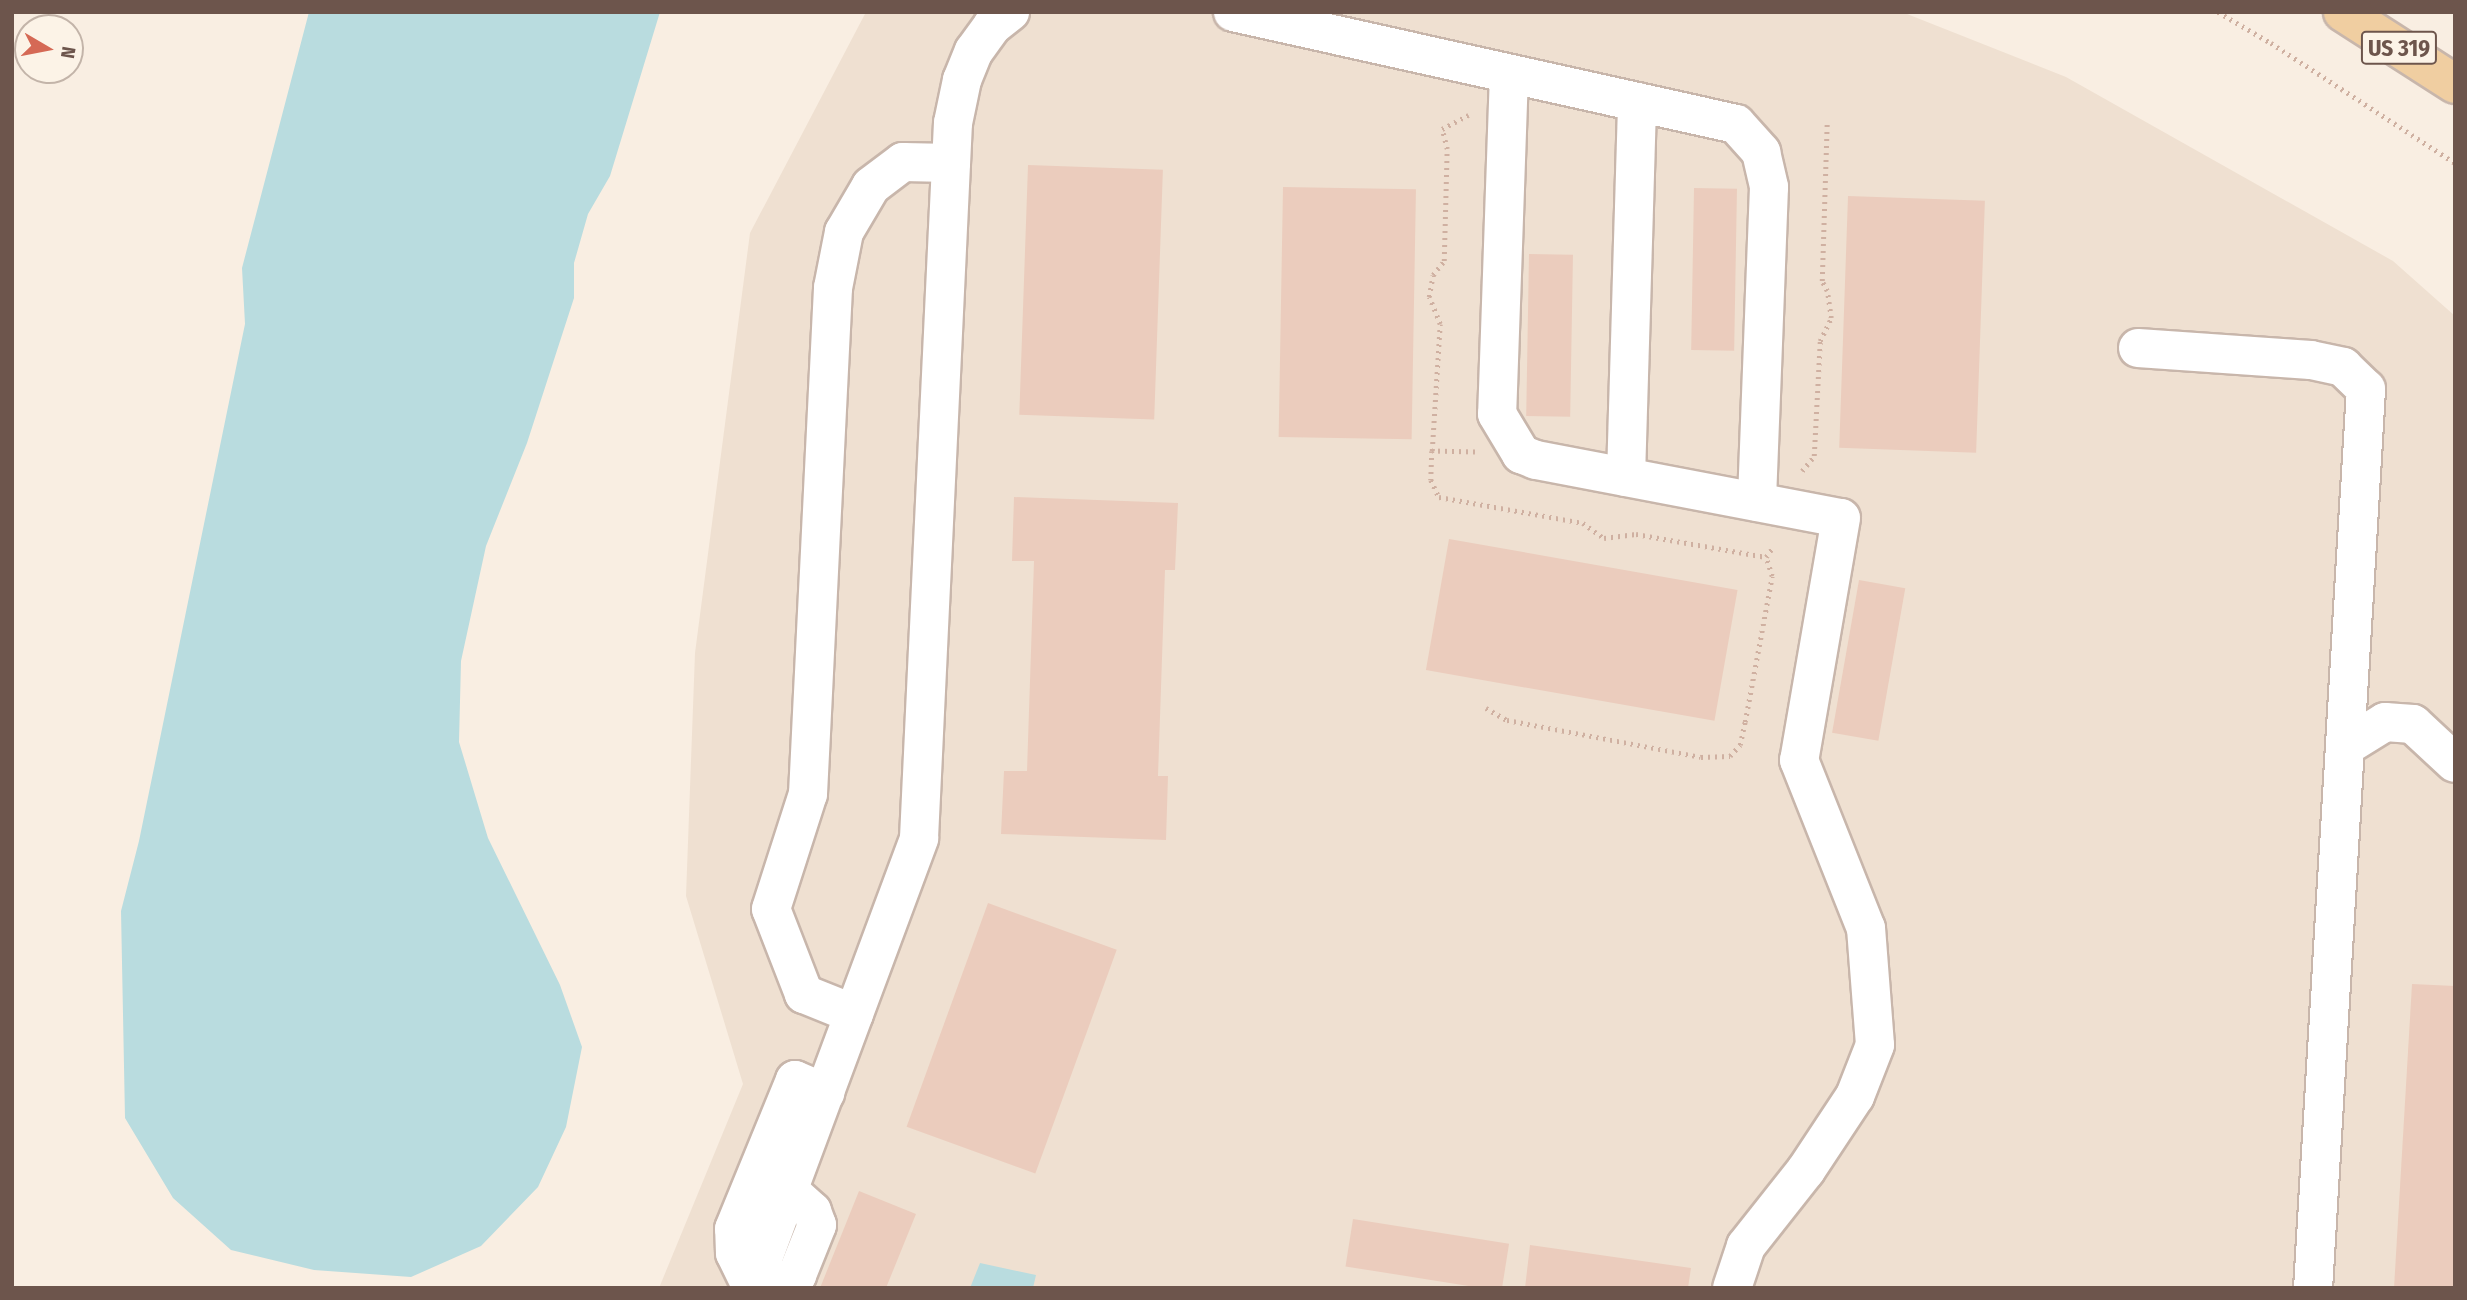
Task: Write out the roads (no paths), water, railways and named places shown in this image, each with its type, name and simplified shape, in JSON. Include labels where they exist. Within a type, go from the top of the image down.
[{"type":"main road","name":"US 319","points":[[2343,12],[2455,84]]},
{"type":"lane","points":[[753,1288],[772,1183],[825,1093],[919,838],[953,123],[962,80],[974,51],[992,26],[1010,12]]},
{"type":"lane","points":[[1233,12],[1736,124],[1761,152],[1769,187],[1774,505]]},
{"type":"lane","points":[[1501,72],[1497,414],[1521,454],[1536,460],[1842,518],[1799,761],[1866,928],[1875,1045],[1855,1096],[1806,1170],[1746,1246],[1732,1288]]},
{"type":"lane","points":[[1626,477],[1637,102]]},
{"type":"lane","points":[[854,1014],[804,994],[771,909],[808,794],[832,288],[844,232],[871,186],[903,162],[951,163]]},
{"type":"lane","points":[[2138,348],[2311,360],[2343,367],[2366,389],[2313,1288]]},
{"type":"lane","points":[[2346,746],[2385,722],[2413,724],[2455,763]]},
{"type":"water","points":[[309,12],[660,12],[610,176],[588,214],[574,263],[574,298],[527,443],[486,546],[461,661],[459,742],[488,838],[560,985],[582,1047],[566,1127],[538,1187],[481,1246],[411,1277],[314,1270],[231,1250],[173,1198],[125,1118],[121,911],[139,841],[245,324],[242,268]]},
{"type":"water","points":[[980,1263],[1036,1275],[1033,1288],[970,1288]]}]
